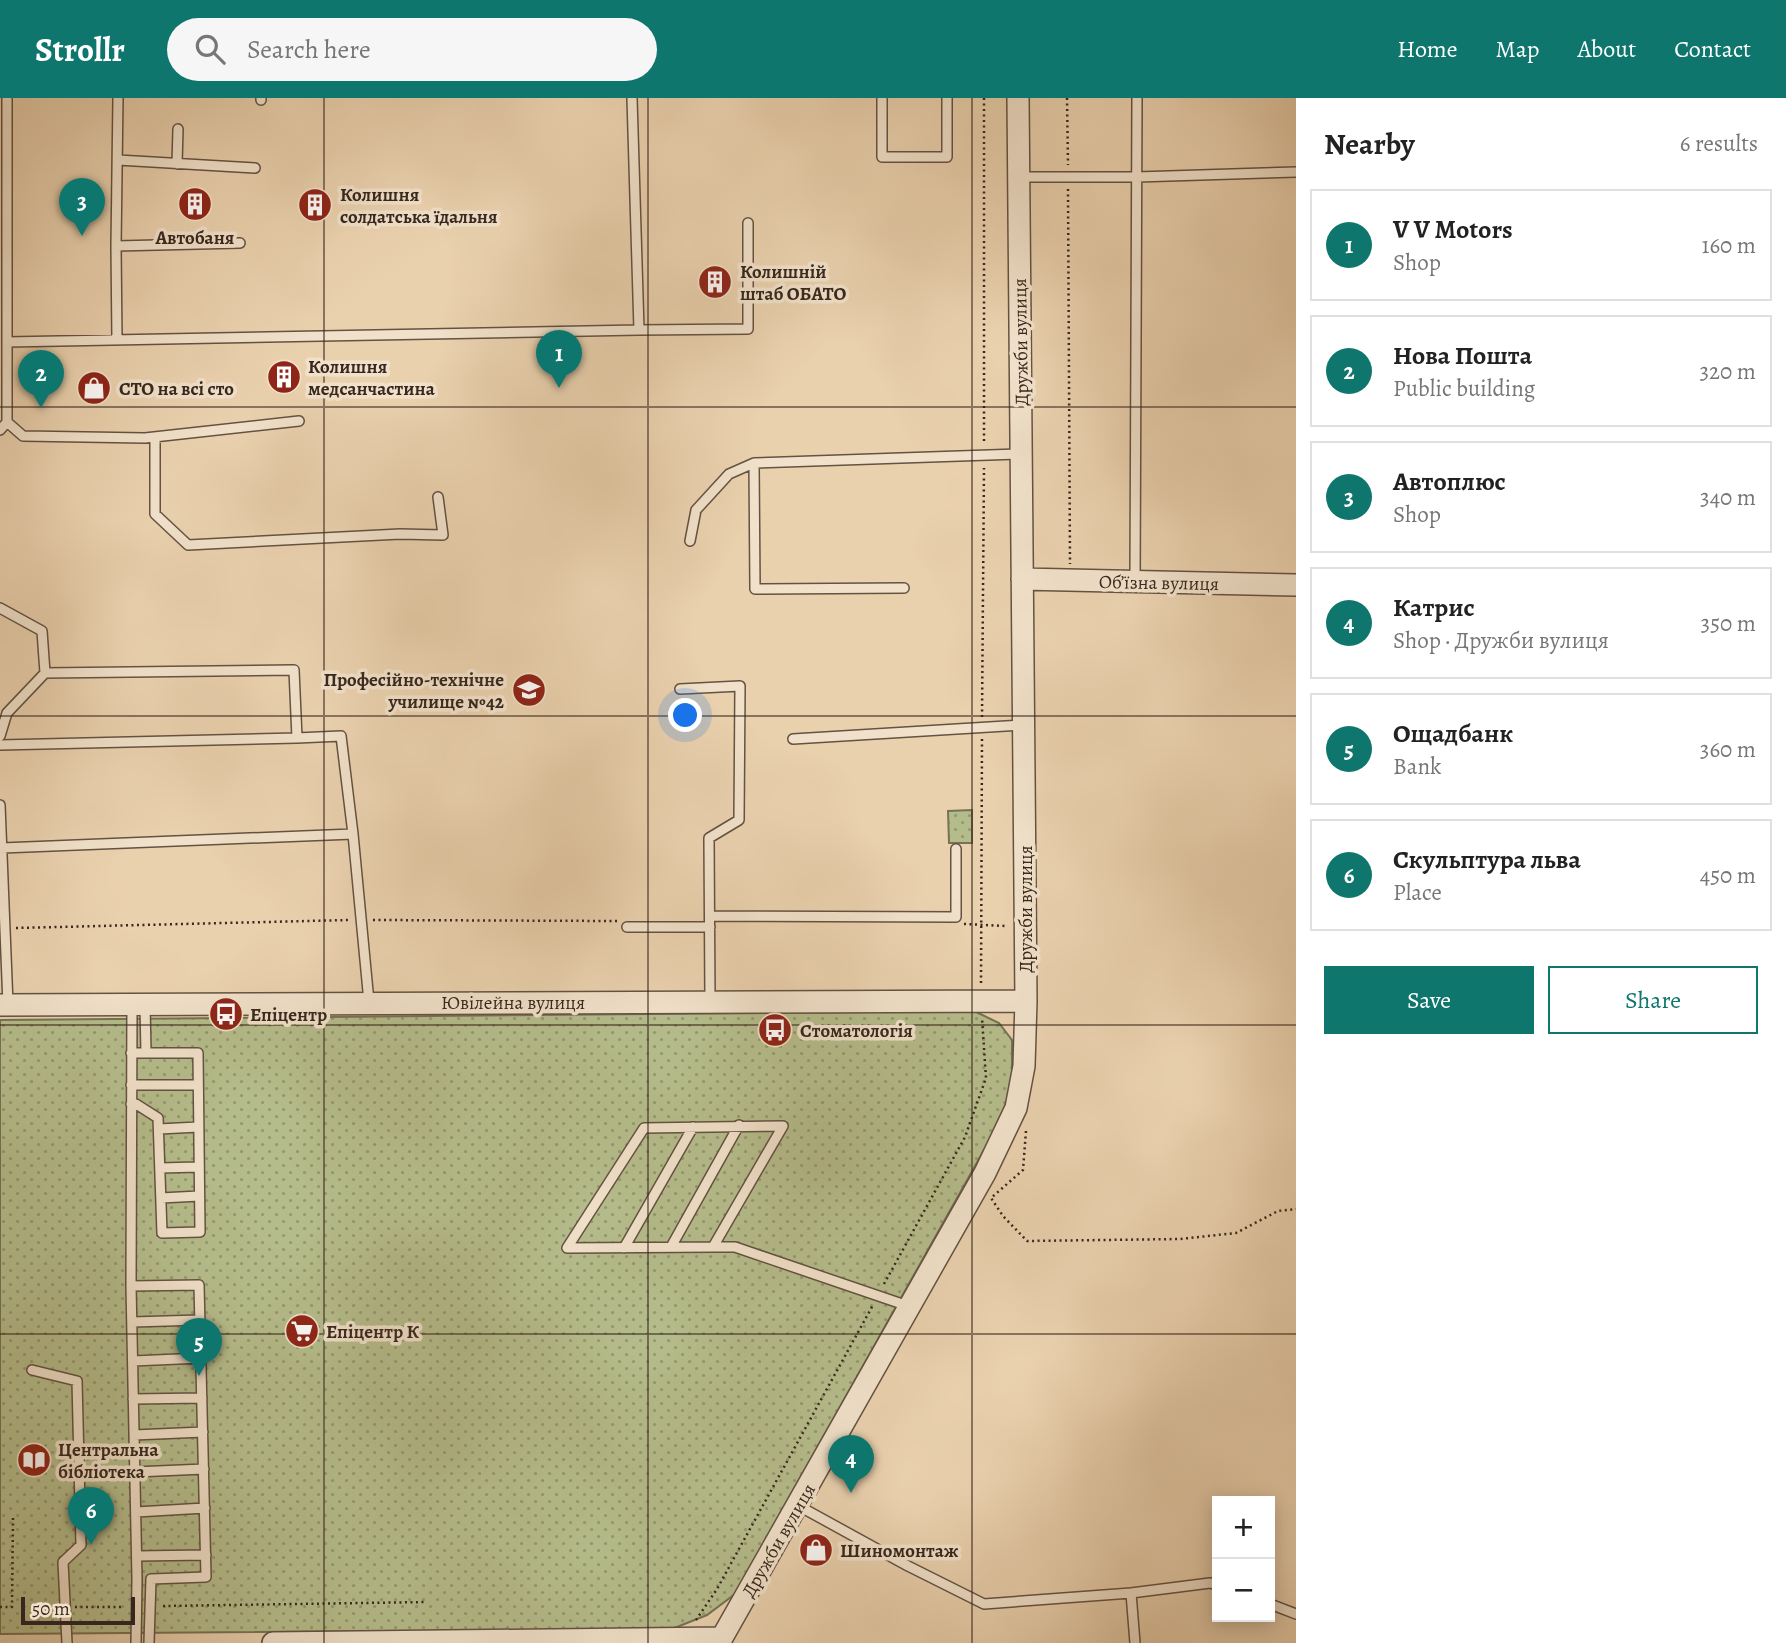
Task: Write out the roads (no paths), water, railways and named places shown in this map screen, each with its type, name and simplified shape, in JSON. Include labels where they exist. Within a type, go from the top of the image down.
[{"type":"street","name":"Дружби вулиця","points":[[721,1640],[985,1173],[1016,1108],[1024,1066],[1026,1000],[1018,98]]},
{"type":"street","name":"Об’їзна вулиця","points":[[1022,579],[1296,585]]},
{"type":"street","name":"Ювілейна вулиця","points":[[4,1005],[1026,1000]]},
{"type":"street","points":[[273,1643],[683,1638],[721,1640]]},
{"type":"lane","points":[[0,430],[3,422],[7,342],[7,98]]},
{"type":"lane","points":[[117,340],[118,98]]},
{"type":"lane","points":[[632,98],[639,330]]},
{"type":"lane","points":[[882,98],[882,158],[947,157],[947,98]]},
{"type":"lane","points":[[1135,582],[1137,98]]},
{"type":"lane","points":[[177,164],[178,129]]},
{"type":"lane","points":[[118,160],[255,168]]},
{"type":"lane","points":[[1018,177],[1137,177],[1296,172]]},
{"type":"lane","points":[[7,342],[747,329],[748,223]]},
{"type":"lane","points":[[116,246],[240,243]]},
{"type":"lane","points":[[3,422],[23,436],[155,437],[299,421]]},
{"type":"lane","points":[[155,437],[155,514],[188,545],[443,534],[438,497]]},
{"type":"lane","points":[[690,541],[695,510],[729,474],[754,463],[1021,454]]},
{"type":"lane","points":[[754,463],[755,589],[904,589]]},
{"type":"lane","points":[[0,608],[42,631],[45,673]]},
{"type":"lane","points":[[0,736],[7,713],[45,673],[294,670],[297,738]]},
{"type":"lane","points":[[680,689],[740,687],[739,820],[709,838],[710,1003]]},
{"type":"lane","points":[[793,739],[1023,725]]},
{"type":"lane","points":[[0,745],[341,736],[369,1003]]},
{"type":"lane","points":[[0,805],[4,1005]]},
{"type":"lane","points":[[2,848],[353,834]]},
{"type":"lane","points":[[627,927],[710,921],[957,917],[956,849]]},
{"type":"lane","points":[[136,1643],[131,1053],[139,1005]]},
{"type":"lane","points":[[139,1005],[146,1053]]},
{"type":"lane","points":[[131,1053],[198,1053],[200,1232],[162,1233],[158,1118],[136,1104],[131,1104]]},
{"type":"lane","points":[[131,1085],[198,1085]]},
{"type":"lane","points":[[671,1247],[739,1125]]},
{"type":"lane","points":[[713,1247],[783,1125],[643,1128],[567,1248],[736,1247],[910,1307]]},
{"type":"lane","points":[[159,1129],[198,1127]]},
{"type":"lane","points":[[624,1248],[693,1127]]},
{"type":"lane","points":[[160,1168],[198,1167]]},
{"type":"lane","points":[[161,1198],[199,1196]]},
{"type":"lane","points":[[131,1286],[199,1284],[206,1555],[206,1577],[137,1579]]},
{"type":"lane","points":[[132,1322],[200,1320]]},
{"type":"lane","points":[[133,1361],[201,1358]]},
{"type":"lane","points":[[32,1370],[77,1381],[81,1545],[63,1562],[66,1643]]},
{"type":"lane","points":[[134,1399],[202,1398]]},
{"type":"lane","points":[[134,1435],[203,1432]]},
{"type":"lane","points":[[135,1472],[204,1469]]},
{"type":"lane","points":[[797,1505],[984,1604],[1131,1593],[1212,1584]]},
{"type":"lane","points":[[136,1512],[205,1508]]},
{"type":"lane","points":[[137,1556],[206,1555]]},
{"type":"lane","points":[[149,1643],[150,1579]]},
{"type":"lane","points":[[1131,1593],[1135,1643]]},
{"type":"lane","points":[[1275,1606],[1296,1614]]},
{"type":"place","name":"Автобаня","points":[[195,204]]},
{"type":"place","name":"Колишня солдатська їдальня","points":[[315,205]]},
{"type":"place","name":"Автоплюс","points":[[82,236]]},
{"type":"place","name":"Колишній штаб ОБАТО","points":[[715,282]]},
{"type":"place","name":"Колишня медсанчастина","points":[[284,377]]},
{"type":"place","name":"СТО на всі сто","points":[[94,388]]},
{"type":"place","name":"V V Motors","points":[[559,388]]},
{"type":"place","name":"Нова Пошта","points":[[41,408]]},
{"type":"place","name":"Професійно-технічне училище №42","points":[[529,690]]},
{"type":"place","name":"Епіцентр","points":[[226,1014]]},
{"type":"place","name":"Стоматологія","points":[[775,1030]]},
{"type":"place","name":"Епіцентр К","points":[[302,1331]]},
{"type":"place","name":"Ощадбанк","points":[[199,1376]]},
{"type":"place","name":"Центральна бібліотека","points":[[34,1460]]},
{"type":"place","name":"Катрис","points":[[851,1493]]},
{"type":"place","name":"Скульптура льва","points":[[91,1545]]},
{"type":"place","name":"Шиномонтаж","points":[[816,1550]]}]
